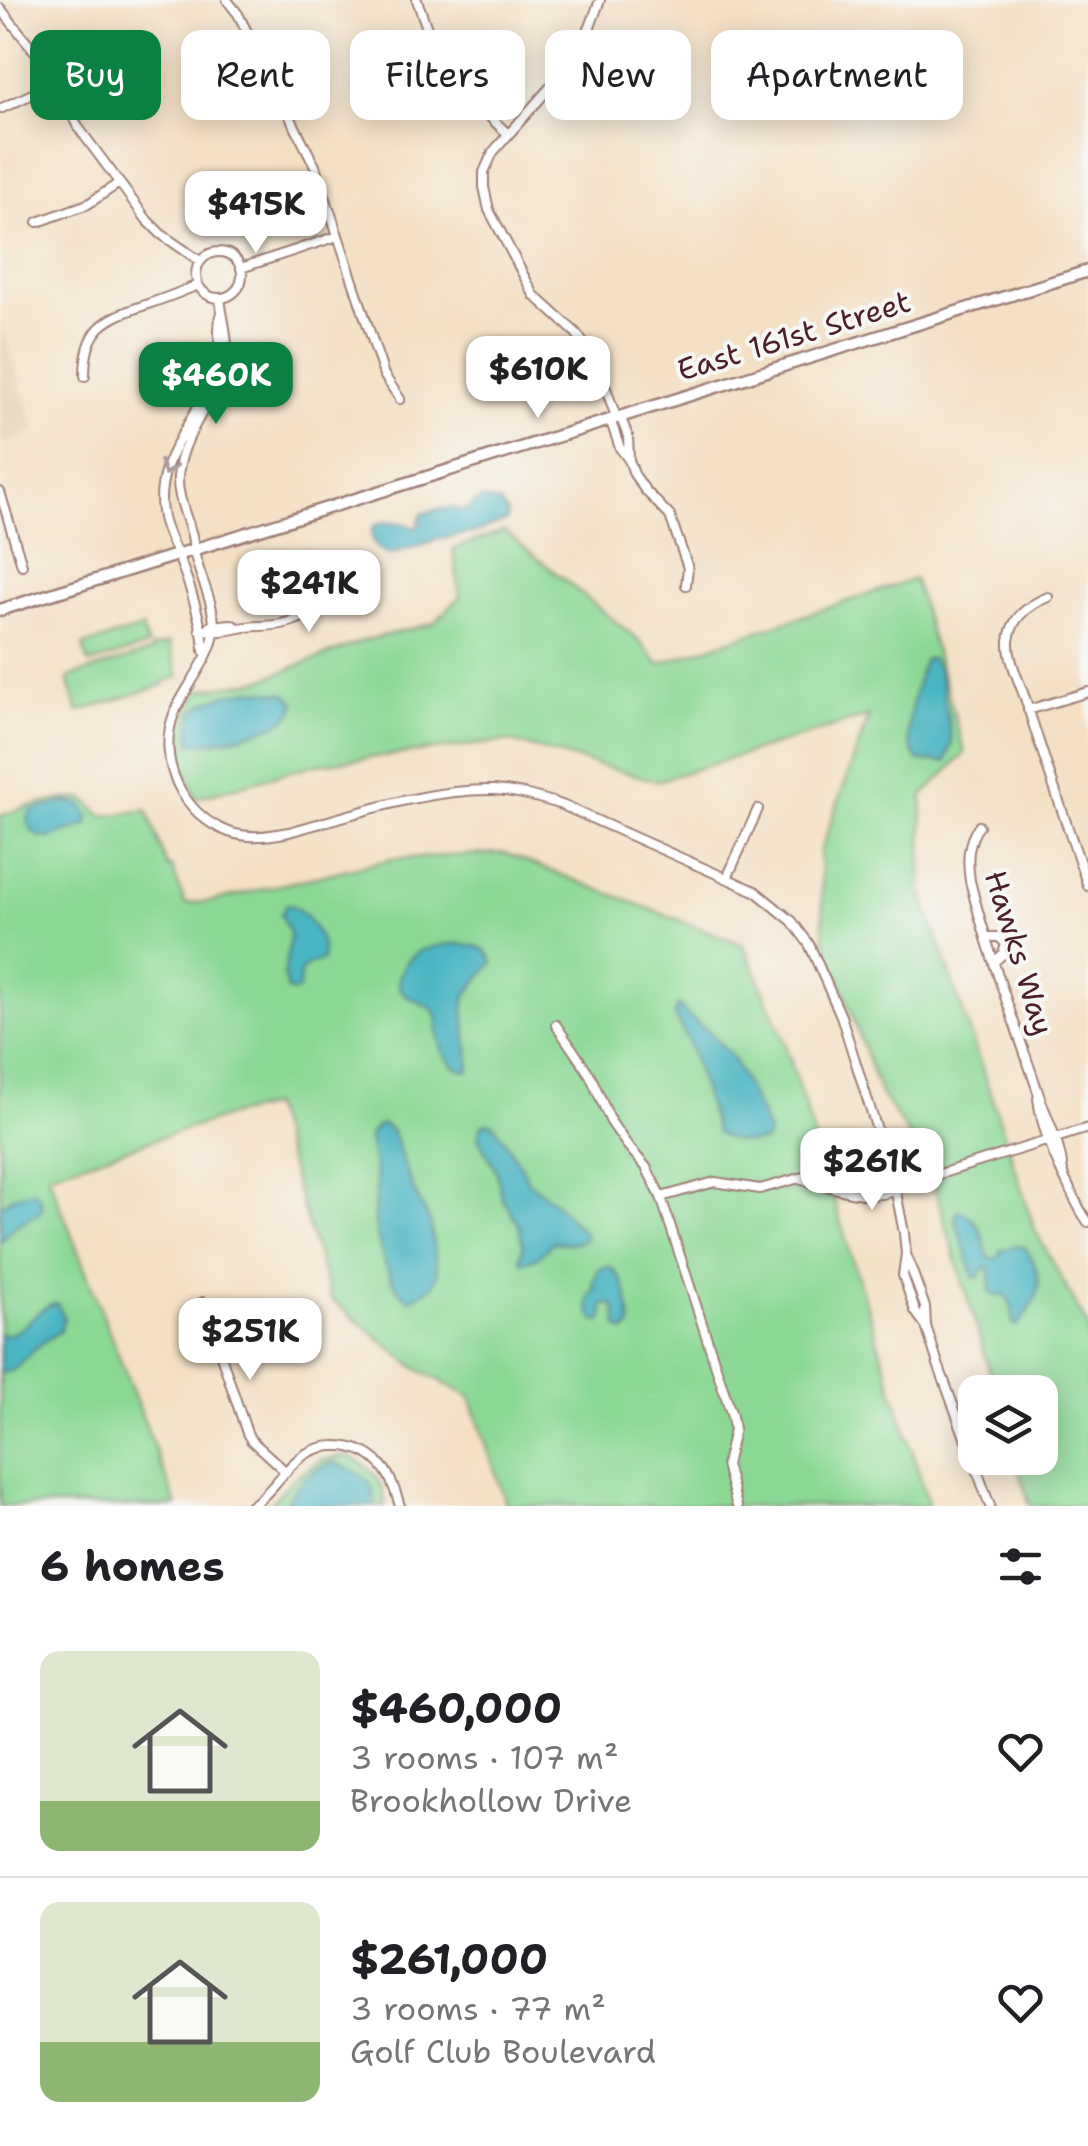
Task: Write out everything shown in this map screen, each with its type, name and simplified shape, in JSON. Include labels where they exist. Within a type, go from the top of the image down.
[{"type":"street","points":[[227,0],[309,151],[384,375],[400,399]]},
{"type":"street","points":[[417,0],[440,65],[451,81],[508,134]]},
{"type":"street","points":[[600,0],[567,68],[488,161],[485,199],[534,295],[576,332],[596,360],[615,418],[628,436],[629,460],[641,484],[670,516],[688,568],[686,585]]},
{"type":"street","points":[[0,8],[30,44]]},
{"type":"street","points":[[2,108],[30,95]]},
{"type":"street","points":[[74,120],[152,226],[200,261]]},
{"type":"street","points":[[38,222],[88,204],[119,183]]},
{"type":"street","points":[[241,268],[338,236]]},
{"type":"street","points":[[210,253],[234,257],[241,268],[242,280],[236,290],[220,298],[205,293],[198,285],[200,261],[210,253]]},
{"type":"street","name":"East 161st Street","points":[[0,610],[1088,270]]},
{"type":"street","points":[[85,376],[90,340],[107,320],[198,285]]},
{"type":"street","points":[[220,298],[227,360],[192,432],[178,482],[214,628],[201,666],[174,713],[168,745],[174,778],[184,798],[214,825],[230,832],[269,836],[450,792],[496,790],[534,796],[727,878],[774,904],[809,944],[841,1016],[896,1192],[906,1254],[903,1275],[915,1311],[926,1326],[990,1506]]},
{"type":"street","points":[[204,656],[204,642],[160,500],[167,462],[213,375],[222,314]]},
{"type":"street","points":[[0,492],[22,566]]},
{"type":"street","points":[[200,629],[231,624],[239,628],[272,626],[304,617],[360,582]]},
{"type":"street","points":[[1048,597],[1018,617],[1010,640],[1011,655],[1088,886]]},
{"type":"street","points":[[1028,710],[1088,692]]},
{"type":"street","points":[[727,878],[758,809]]},
{"type":"street","name":"Hawks Way","points":[[979,826],[972,836],[968,869],[973,894],[1038,1093],[1041,1117],[1062,1157],[1063,1174],[1072,1197],[1088,1222]]},
{"type":"street","points":[[987,936],[999,937],[1006,944],[1003,954],[995,960]]},
{"type":"street","points":[[556,1024],[590,1075],[611,1122],[646,1167],[660,1196],[732,1416],[734,1430],[726,1465],[737,1506]]},
{"type":"street","points":[[842,1185],[852,1194],[896,1192],[904,1185],[1088,1128]]},
{"type":"street","points":[[660,1196],[709,1182],[760,1189],[798,1179],[842,1185],[893,1181],[904,1185]]},
{"type":"street","points":[[203,1302],[247,1432],[286,1472]]},
{"type":"street","points":[[251,1506],[302,1456],[339,1446],[360,1450],[375,1460],[386,1472],[400,1506]]},
{"type":"shaded area","points":[[0,322],[36,432],[0,444]]},
{"type":"green space","points":[[504,531],[637,639],[659,664],[914,579],[965,753],[923,796],[921,890],[1034,1228],[1088,1327],[1088,1506],[1030,1506],[1021,1475],[1058,1475],[1058,1375],[991,1375],[927,1162],[879,1091],[824,936],[820,853],[869,716],[657,781],[508,741],[317,764],[196,798],[181,752],[182,726],[200,690],[261,680],[363,641],[434,623],[460,597],[453,549]]},
{"type":"green space","points":[[142,628],[148,646],[89,664],[83,646]]},
{"type":"green space","points":[[169,643],[179,677],[78,712],[70,677]]},
{"type":"green space","points":[[64,799],[85,799],[103,816],[147,810],[185,904],[392,859],[504,853],[744,945],[783,1037],[929,1506],[507,1506],[470,1397],[416,1368],[331,1299],[271,1106],[48,1174],[177,1506],[0,1506],[0,816]]},
{"type":"green space","points":[[349,1455],[375,1475],[385,1506],[268,1506],[293,1479],[321,1460]]},
{"type":"water","points":[[481,499],[499,503],[507,513],[506,521],[389,555],[373,540],[373,527],[378,524],[394,522],[415,528],[422,514],[442,508],[463,511]]},
{"type":"water","points":[[925,659],[932,659],[939,670],[952,743],[946,762],[919,761],[910,742],[911,711]]},
{"type":"water","points":[[250,690],[285,693],[296,703],[293,711],[280,722],[255,732],[191,743],[192,717],[200,706]]},
{"type":"water","points":[[66,802],[82,805],[89,816],[87,825],[49,838],[32,831],[27,820],[32,810]]},
{"type":"water","points":[[287,904],[308,918],[323,952],[322,960],[300,972],[296,992],[287,990],[284,976],[290,935],[281,914]]},
{"type":"water","points":[[461,944],[477,946],[493,962],[466,995],[469,1071],[456,1068],[447,1058],[435,1012],[405,994],[399,984],[401,972],[418,952]]},
{"type":"water","points":[[678,1005],[733,1058],[768,1133],[766,1140],[740,1142],[716,1132],[688,1041],[674,1015]]},
{"type":"water","points":[[486,1123],[497,1128],[527,1180],[554,1202],[585,1234],[585,1239],[573,1244],[553,1242],[536,1257],[522,1262],[519,1225],[502,1198],[496,1170],[478,1138]]},
{"type":"water","points":[[382,1124],[395,1138],[430,1222],[437,1275],[433,1285],[409,1299],[389,1273],[375,1224],[376,1182],[369,1135]]},
{"type":"water","points":[[33,1191],[41,1200],[40,1212],[14,1227],[0,1242],[1,1205],[14,1196]]},
{"type":"water","points":[[958,1210],[980,1229],[987,1257],[994,1259],[1000,1251],[1016,1246],[1024,1247],[1032,1258],[1038,1288],[1031,1307],[1017,1326],[1013,1324],[1008,1298],[990,1291],[990,1269],[985,1267],[979,1277],[974,1277],[955,1219]]},
{"type":"water","points":[[609,1266],[626,1293],[631,1326],[625,1332],[618,1327],[613,1304],[603,1305],[601,1322],[594,1320],[589,1307],[599,1269]]},
{"type":"water","points":[[57,1303],[64,1318],[60,1331],[13,1370],[0,1373],[0,1334],[15,1332],[41,1310]]},
{"type":"water","points":[[332,1463],[366,1479],[376,1506],[283,1506],[309,1474]]}]
